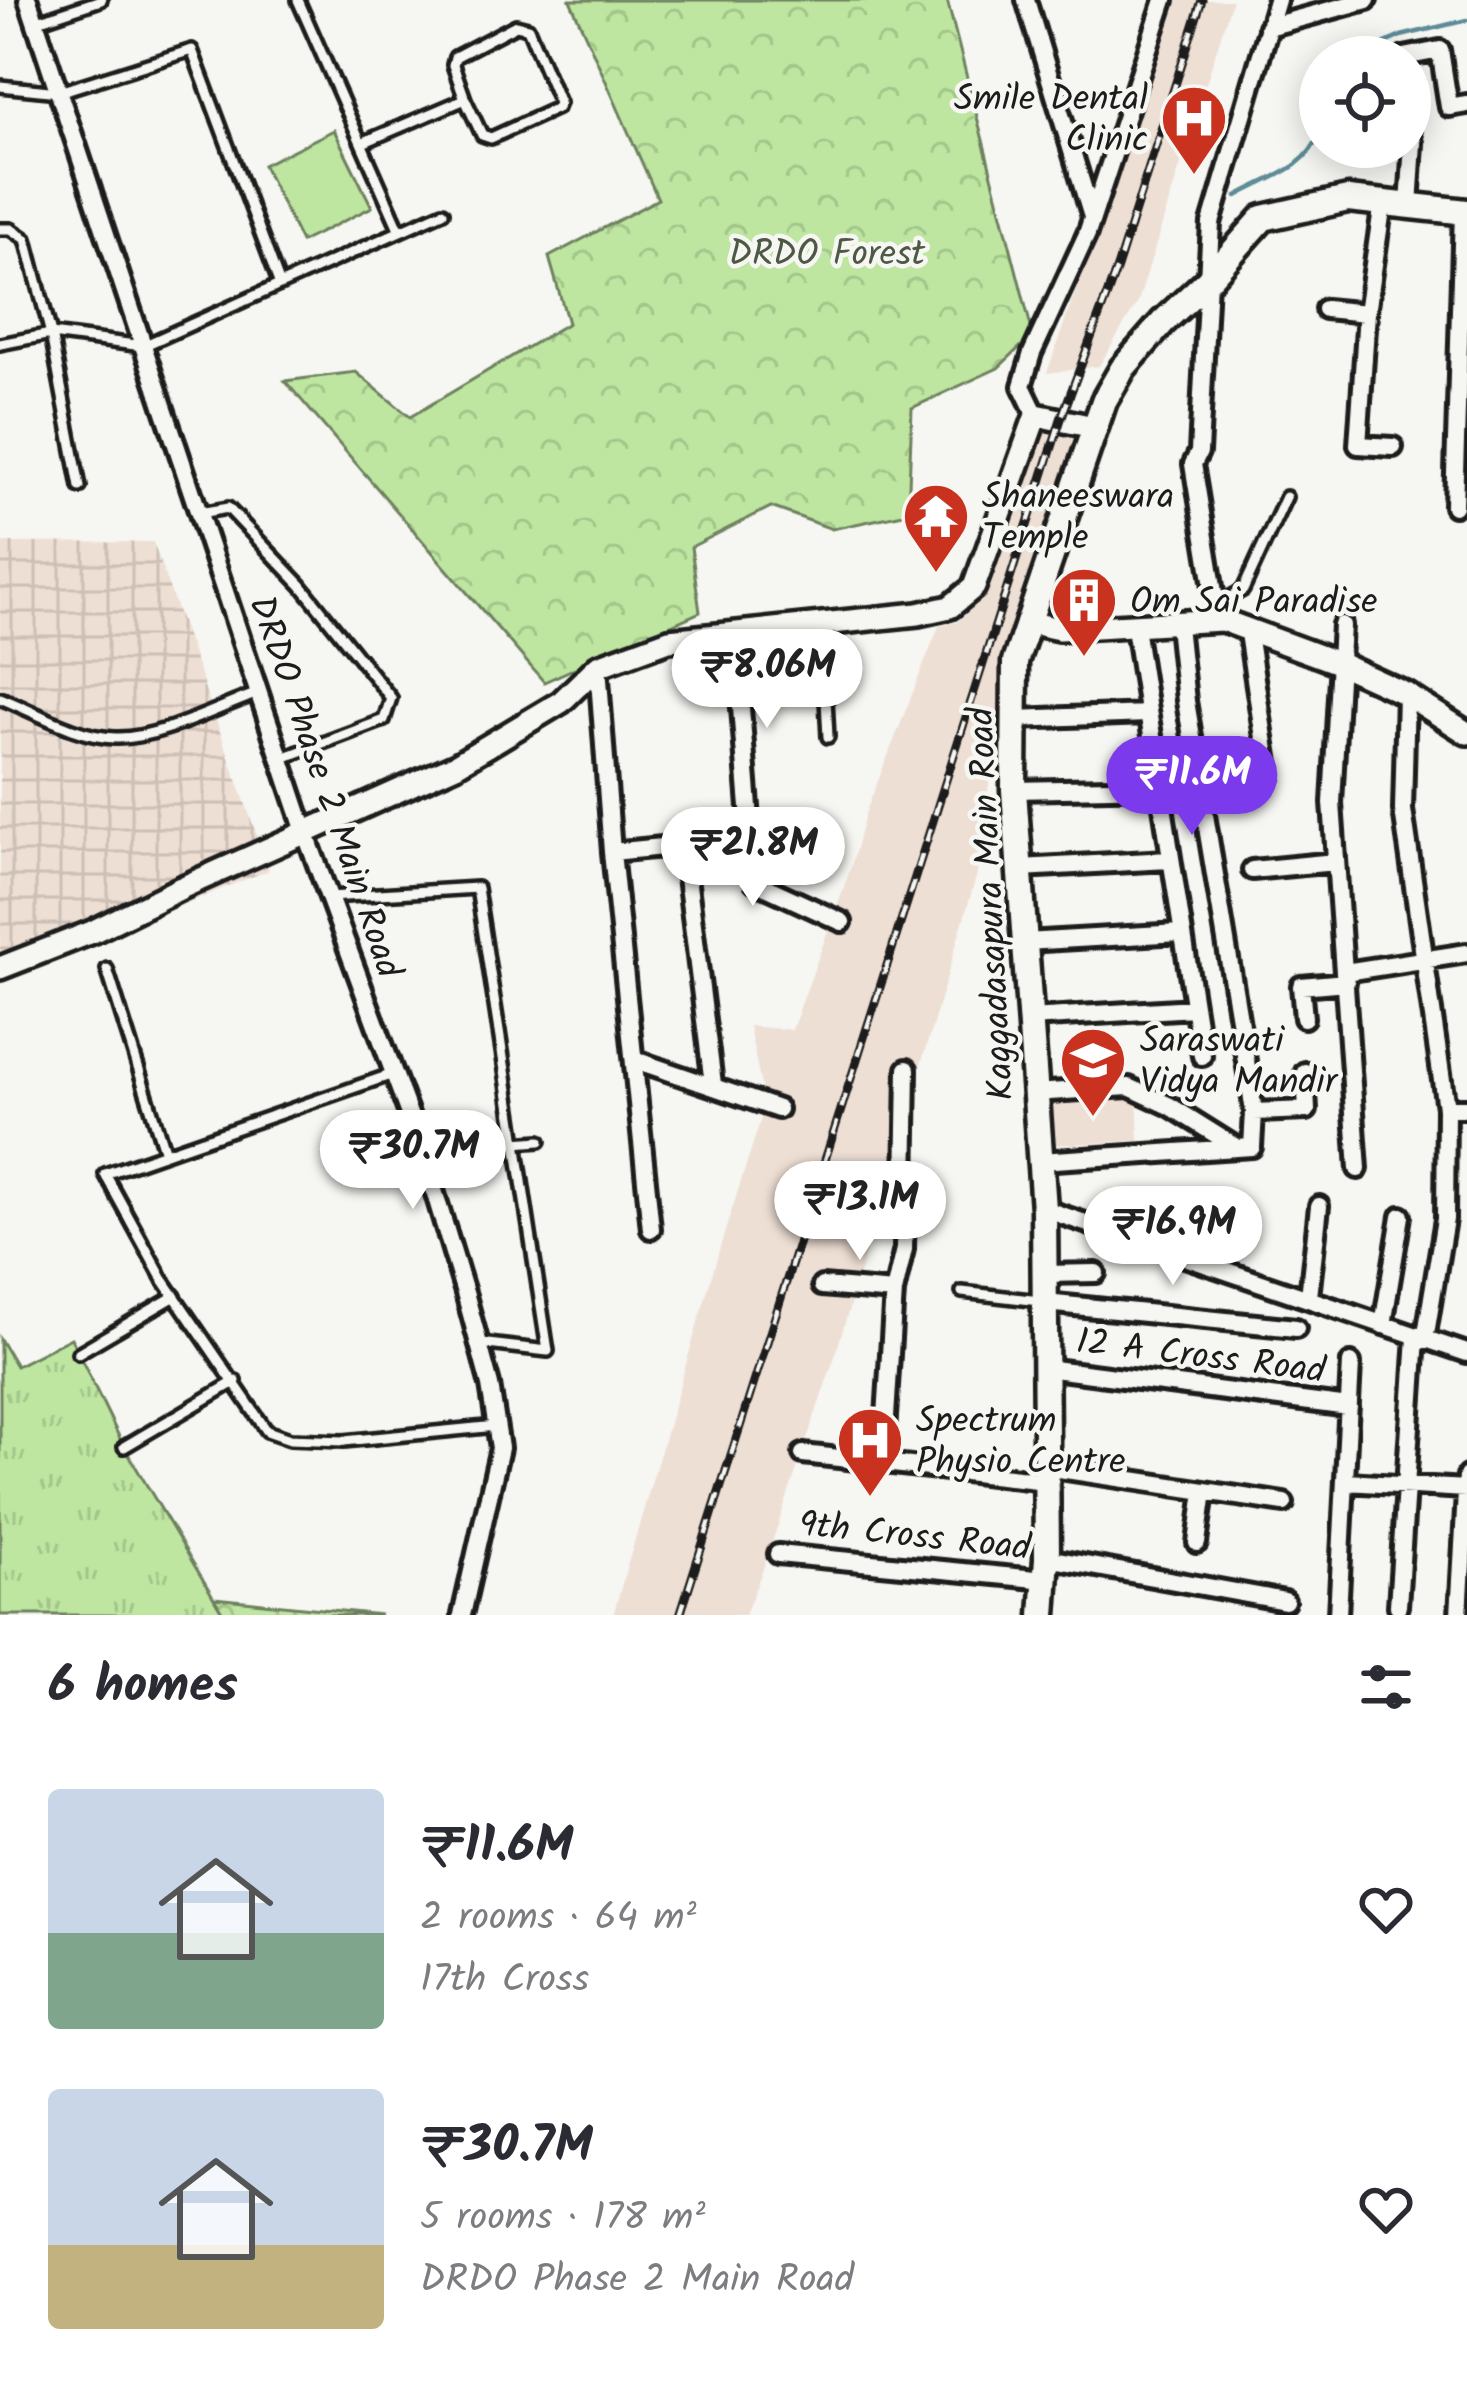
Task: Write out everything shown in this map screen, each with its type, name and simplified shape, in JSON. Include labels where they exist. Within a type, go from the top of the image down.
[{"type":"main road","points":[[1207,280],[1263,218],[1348,200],[1465,212]]},
{"type":"main road","name":"Kaggadasapura Main Road","points":[[1043,1615],[1046,1274],[1014,790],[1015,662],[1094,427],[1123,368],[1207,280]]},
{"type":"street","name":"DRDO Phase 2 Main Road","points":[[28,0],[304,832],[422,1150],[479,1343],[500,1448],[464,1608]]},
{"type":"street","points":[[1026,0],[1092,217]]},
{"type":"street","points":[[0,968],[92,932],[456,765],[561,701],[598,666],[669,640],[950,608],[974,587],[1036,415],[1022,386],[1032,353],[1092,217],[1164,0]]},
{"type":"street","points":[[1277,0],[1211,224],[1199,452],[1193,464],[1219,612],[1249,632],[1338,663],[1406,694],[1467,733]]},
{"type":"street","points":[[1268,27],[1367,0]]},
{"type":"street","points":[[1431,52],[1440,50],[1449,107],[1467,104]]},
{"type":"street","points":[[1409,205],[1411,168]]},
{"type":"street","points":[[1383,202],[1366,314],[1358,445],[1393,447]]},
{"type":"street","points":[[1454,506],[1465,212]]},
{"type":"street","points":[[1325,309],[1366,314]]},
{"type":"street","points":[[1036,415],[1094,427]]},
{"type":"street","points":[[1027,622],[1058,629],[1178,625],[1219,612]]},
{"type":"street","points":[[1040,1161],[1252,1147],[1254,1112],[1186,701],[1178,625]]},
{"type":"street","points":[[1342,625],[1332,803],[1358,1169]]},
{"type":"street","points":[[1135,627],[1202,1056]]},
{"type":"street","points":[[1249,632],[1270,777]]},
{"type":"street","points":[[735,633],[755,882],[842,922]]},
{"type":"street","points":[[598,666],[651,1229]]},
{"type":"street","points":[[1398,1606],[1420,1338],[1445,1219],[1446,1108],[1403,810],[1406,694]]},
{"type":"street","points":[[1015,719],[1147,714]]},
{"type":"street","points":[[1014,790],[1158,787]]},
{"type":"street","points":[[612,852],[683,845],[712,1084]]},
{"type":"street","points":[[1020,868],[1169,860]]},
{"type":"street","points":[[1252,870],[1335,862]]},
{"type":"street","points":[[1024,942],[1180,933]]},
{"type":"street","points":[[1304,1018],[1300,986],[1467,953]]},
{"type":"street","points":[[1030,1018],[1194,1008]]},
{"type":"street","points":[[635,1060],[778,1109]]},
{"type":"street","points":[[883,1463],[894,1292],[904,1249],[907,1070]]},
{"type":"street","points":[[1254,1112],[1306,1110],[1305,1072]]},
{"type":"street","points":[[1034,1093],[1130,1087],[1235,1147]]},
{"type":"street","points":[[1446,1108],[1467,1108]]},
{"type":"street","points":[[1310,1298],[1319,1206]]},
{"type":"street","points":[[1044,1209],[1467,1353]]},
{"type":"street","points":[[1383,1324],[1401,1216]]},
{"type":"street","points":[[1046,1274],[1096,1274]]},
{"type":"street","points":[[822,1286],[894,1292]]},
{"type":"street","points":[[1045,1303],[1296,1328]]},
{"type":"street","points":[[1338,1615],[1352,1363]]},
{"type":"street","name":"12 A Cross Road","points":[[1045,1368],[1349,1407]]},
{"type":"street","points":[[803,1454],[1046,1474],[1284,1503]]},
{"type":"street","points":[[1459,1615],[1467,1477]]},
{"type":"street","points":[[1346,1482],[1466,1489]]},
{"type":"street","points":[[1197,1543],[1204,1491]]},
{"type":"street","name":"9th Cross Road","points":[[778,1554],[1047,1569],[1285,1601]]},
{"type":"lane","points":[[35,22],[100,0]]},
{"type":"lane","points":[[298,0],[400,231]]},
{"type":"lane","points":[[516,25],[527,28],[559,104],[556,108],[491,138],[479,129],[465,99],[454,57],[516,25]]},
{"type":"lane","points":[[0,86],[59,92],[192,50],[280,285]]},
{"type":"lane","points":[[362,143],[465,99]]},
{"type":"lane","points":[[0,344],[51,334],[143,346],[443,212]]},
{"type":"lane","points":[[0,229],[26,239],[51,334],[80,487]]},
{"type":"lane","points":[[1219,612],[1243,590],[1286,497]]},
{"type":"lane","points":[[199,513],[228,508],[301,585],[391,698],[384,720],[280,759]]},
{"type":"lane","points":[[822,624],[828,736]]},
{"type":"lane","points":[[0,698],[94,735],[118,739],[143,735],[259,693]]},
{"type":"lane","points":[[329,897],[477,888],[548,1351],[479,1343]]},
{"type":"lane","points":[[107,969],[165,1153]]},
{"type":"lane","points":[[394,1073],[105,1174],[175,1296],[267,1431],[290,1439],[344,1441],[417,1430],[496,1426]]},
{"type":"lane","points":[[422,1150],[540,1141]]},
{"type":"lane","points":[[962,1292],[1045,1303]]},
{"type":"lane","points":[[78,1353],[175,1296]]},
{"type":"lane","points":[[124,1447],[236,1381]]},
{"type":"shaded area","points":[[1177,0],[1232,0],[1138,302],[1099,366],[1047,373]]},
{"type":"shaded area","points":[[1044,426],[1078,433],[1000,678],[1001,740],[991,769],[977,874],[836,1353],[763,1569],[745,1615],[613,1615],[765,1106],[749,1026],[792,1030],[851,867],[865,814],[939,626],[957,622],[985,597]]},
{"type":"shaded area","points":[[153,542],[269,870],[0,978],[0,543]]},
{"type":"shaded area","name":"Saraswati Vidya Mandir","points":[[1137,1094],[1139,1141],[1049,1145],[1047,1098]]},
{"type":"green space","name":"DRDO Forest","points":[[570,0],[947,0],[1033,335],[998,368],[912,408],[908,513],[832,529],[771,507],[691,547],[700,612],[544,682],[285,381],[356,372],[410,417],[568,323],[549,257],[658,199]]},
{"type":"green space","points":[[334,130],[372,207],[301,242],[263,165]]},
{"type":"green space","points":[[71,1338],[124,1447],[224,1615],[0,1615],[0,1339],[16,1366]]},
{"type":"green space","points":[[214,1598],[381,1615],[224,1615]]},
{"type":"waterway","points":[[1401,36],[1467,20]]},
{"type":"waterway","points":[[1237,196],[1299,162]]},
{"type":"railway","points":[[680,1615],[1061,419],[1117,268],[1202,0]]},
{"type":"place","name":"Smile Dental Clinic","points":[[1194,177]]},
{"type":"place","name":"Shaneeswara Temple","points":[[936,575]]},
{"type":"place","name":"Om Sai Paradise","points":[[1084,659]]},
{"type":"place","name":"Saraswati Vidya Mandir","points":[[1093,1119]]},
{"type":"place","name":"Spectrum Physio Centre","points":[[870,1499]]}]
